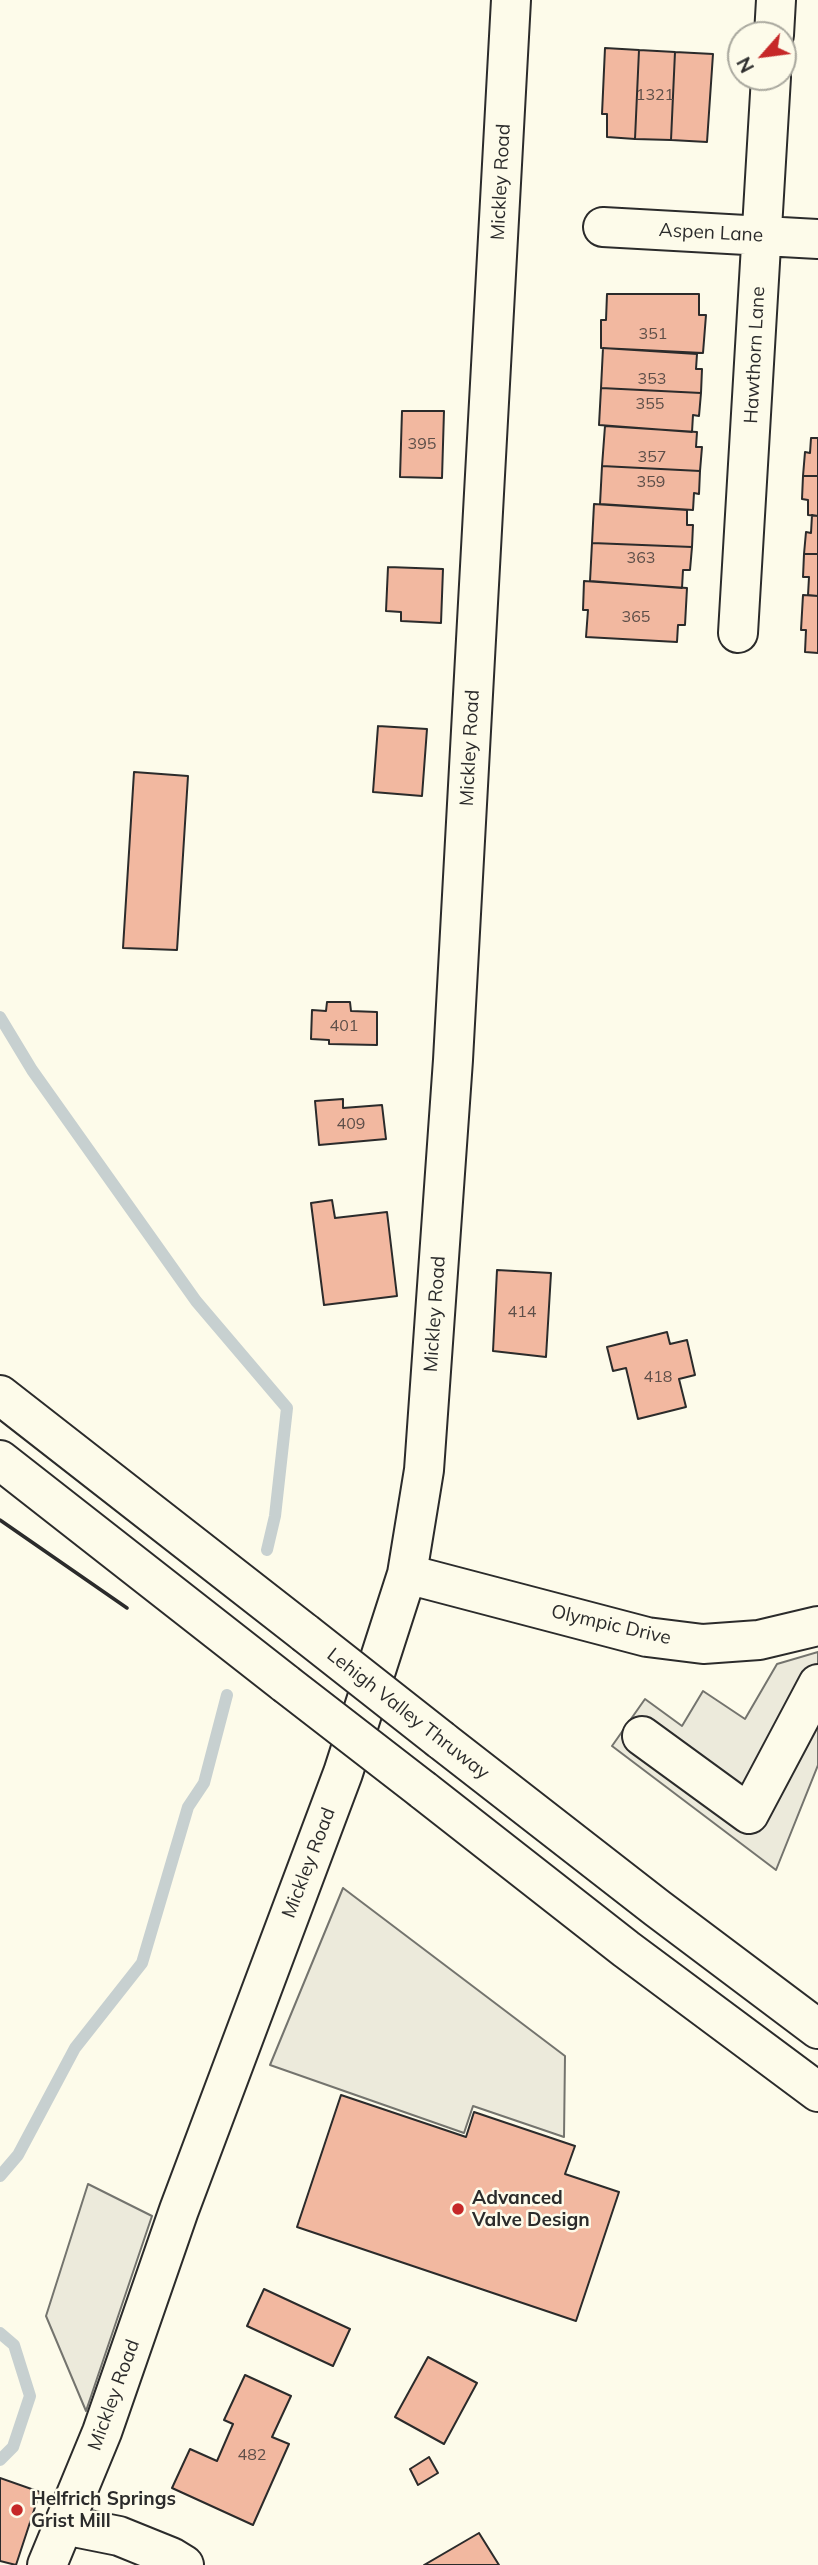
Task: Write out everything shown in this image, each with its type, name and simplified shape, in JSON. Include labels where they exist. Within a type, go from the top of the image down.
[{"type":"main road","name":"Mickley Road","points":[[47,2565],[102,2432],[179,2210],[343,1773],[407,1574],[424,1469],[452,1074],[511,0]]},
{"type":"main road","points":[[775,21],[776,0]]},
{"type":"main road","name":"Hawthorn Lane","points":[[738,633],[770,91]]},
{"type":"main road","name":"Aspen Lane","points":[[603,227],[818,239]]},
{"type":"main road","name":"Lehigh Valley Thruway","points":[[0,1395],[657,1908],[818,2029]]},
{"type":"main road","points":[[0,1460],[626,1949],[818,2092]]},
{"type":"main road","name":"Olympic Drive","points":[[407,1574],[647,1637],[714,1643],[760,1640],[818,1626]]},
{"type":"main road","points":[[642,1736],[749,1814],[818,1684]]},
{"type":"main road","points":[[64,2525],[119,2536],[184,2565]]},
{"type":"shaded area","points":[[818,1652],[818,1765],[776,1870],[612,1746],[645,1699],[682,1726],[703,1691],[745,1719],[777,1664]]},
{"type":"shaded area","points":[[343,1888],[565,2056],[564,2137],[473,2106],[464,2133],[270,2065]]},
{"type":"shaded area","points":[[88,2184],[152,2216],[86,2411],[46,2316]]},
{"type":"building","points":[[605,48],[639,50],[635,139],[607,137],[607,114],[602,114]]},
{"type":"building","points":[[639,50],[675,52],[671,140],[635,139]]},
{"type":"building","points":[[675,52],[713,54],[707,142],[671,140]]},
{"type":"building","points":[[607,294],[699,294],[699,315],[706,315],[703,353],[601,348],[601,320],[606,320]]},
{"type":"building","points":[[603,348],[697,354],[696,369],[702,369],[701,393],[601,388]]},
{"type":"building","points":[[601,388],[701,393],[699,416],[693,415],[692,432],[599,425]]},
{"type":"building","points":[[402,411],[444,411],[442,478],[400,477]]},
{"type":"building","points":[[605,426],[697,432],[696,447],[702,447],[700,471],[602,466]]},
{"type":"building","points":[[811,438],[818,438],[818,476],[803,476],[805,452],[810,453]]},
{"type":"building","points":[[602,466],[700,471],[699,494],[694,493],[693,510],[600,504]]},
{"type":"building","points":[[803,476],[818,476],[818,516],[808,515],[808,500],[802,499]]},
{"type":"building","points":[[594,504],[687,510],[687,525],[693,525],[692,547],[592,543]]},
{"type":"building","points":[[812,515],[818,516],[818,554],[804,554],[806,532],[811,533]]},
{"type":"building","points":[[592,543],[692,547],[690,570],[683,570],[682,588],[590,581]]},
{"type":"building","points":[[804,554],[818,554],[818,596],[808,595],[809,577],[803,577]]},
{"type":"building","points":[[388,567],[443,569],[441,623],[401,621],[401,612],[386,611]]},
{"type":"building","points":[[584,581],[687,588],[685,625],[678,625],[677,642],[586,637],[588,610],[583,610]]},
{"type":"building","points":[[803,595],[818,596],[818,653],[805,652],[806,630],[801,630]]},
{"type":"building","points":[[378,726],[427,729],[422,796],[373,792]]},
{"type":"building","points":[[134,772],[188,776],[177,950],[123,948]]},
{"type":"building","points":[[327,1002],[350,1002],[351,1011],[377,1012],[377,1045],[329,1044],[329,1040],[311,1039],[312,1010],[326,1011]]},
{"type":"building","points":[[343,1099],[343,1108],[382,1105],[386,1139],[319,1145],[315,1101]]},
{"type":"building","points":[[332,1200],[335,1218],[387,1212],[397,1296],[324,1305],[311,1203]]},
{"type":"building","points":[[497,1270],[551,1273],[546,1357],[493,1351]]},
{"type":"building","points":[[667,1332],[670,1344],[687,1340],[695,1375],[679,1379],[686,1407],[638,1419],[626,1368],[613,1371],[607,1347]]},
{"type":"building","name":"Advanced Valve Design","points":[[341,2095],[466,2137],[474,2112],[575,2146],[565,2174],[619,2192],[576,2321],[297,2227]]},
{"type":"building","points":[[264,2289],[350,2329],[333,2366],[247,2326]]},
{"type":"building","points":[[428,2357],[477,2383],[444,2444],[395,2417]]},
{"type":"building","points":[[245,2375],[291,2396],[272,2437],[289,2444],[253,2525],[172,2488],[190,2449],[217,2461],[233,2424],[224,2420]]},
{"type":"building","points":[[429,2457],[438,2473],[418,2485],[410,2469]]},
{"type":"building","name":"Helfrich Springs Grist Mill","points":[[0,2478],[40,2492],[16,2565],[0,2561]]},
{"type":"building","points":[[479,2533],[499,2565],[424,2565]]},
{"type":"waterway","points":[[0,1017],[32,1070],[196,1301],[287,1408],[275,1516],[267,1550]]},
{"type":"waterway","points":[[0,2176],[18,2155],[75,2048],[142,1963],[188,1807],[204,1783],[227,1695]]},
{"type":"waterway","points":[[0,2333],[14,2345],[30,2396],[13,2447],[0,2460]]},
{"type":"wall","points":[[0,1520],[127,1608]]},
{"type":"place","name":"Advanced Valve Design","points":[[458,2209]]},
{"type":"place","name":"Helfrich Springs Grist Mill","points":[[17,2510]]}]
